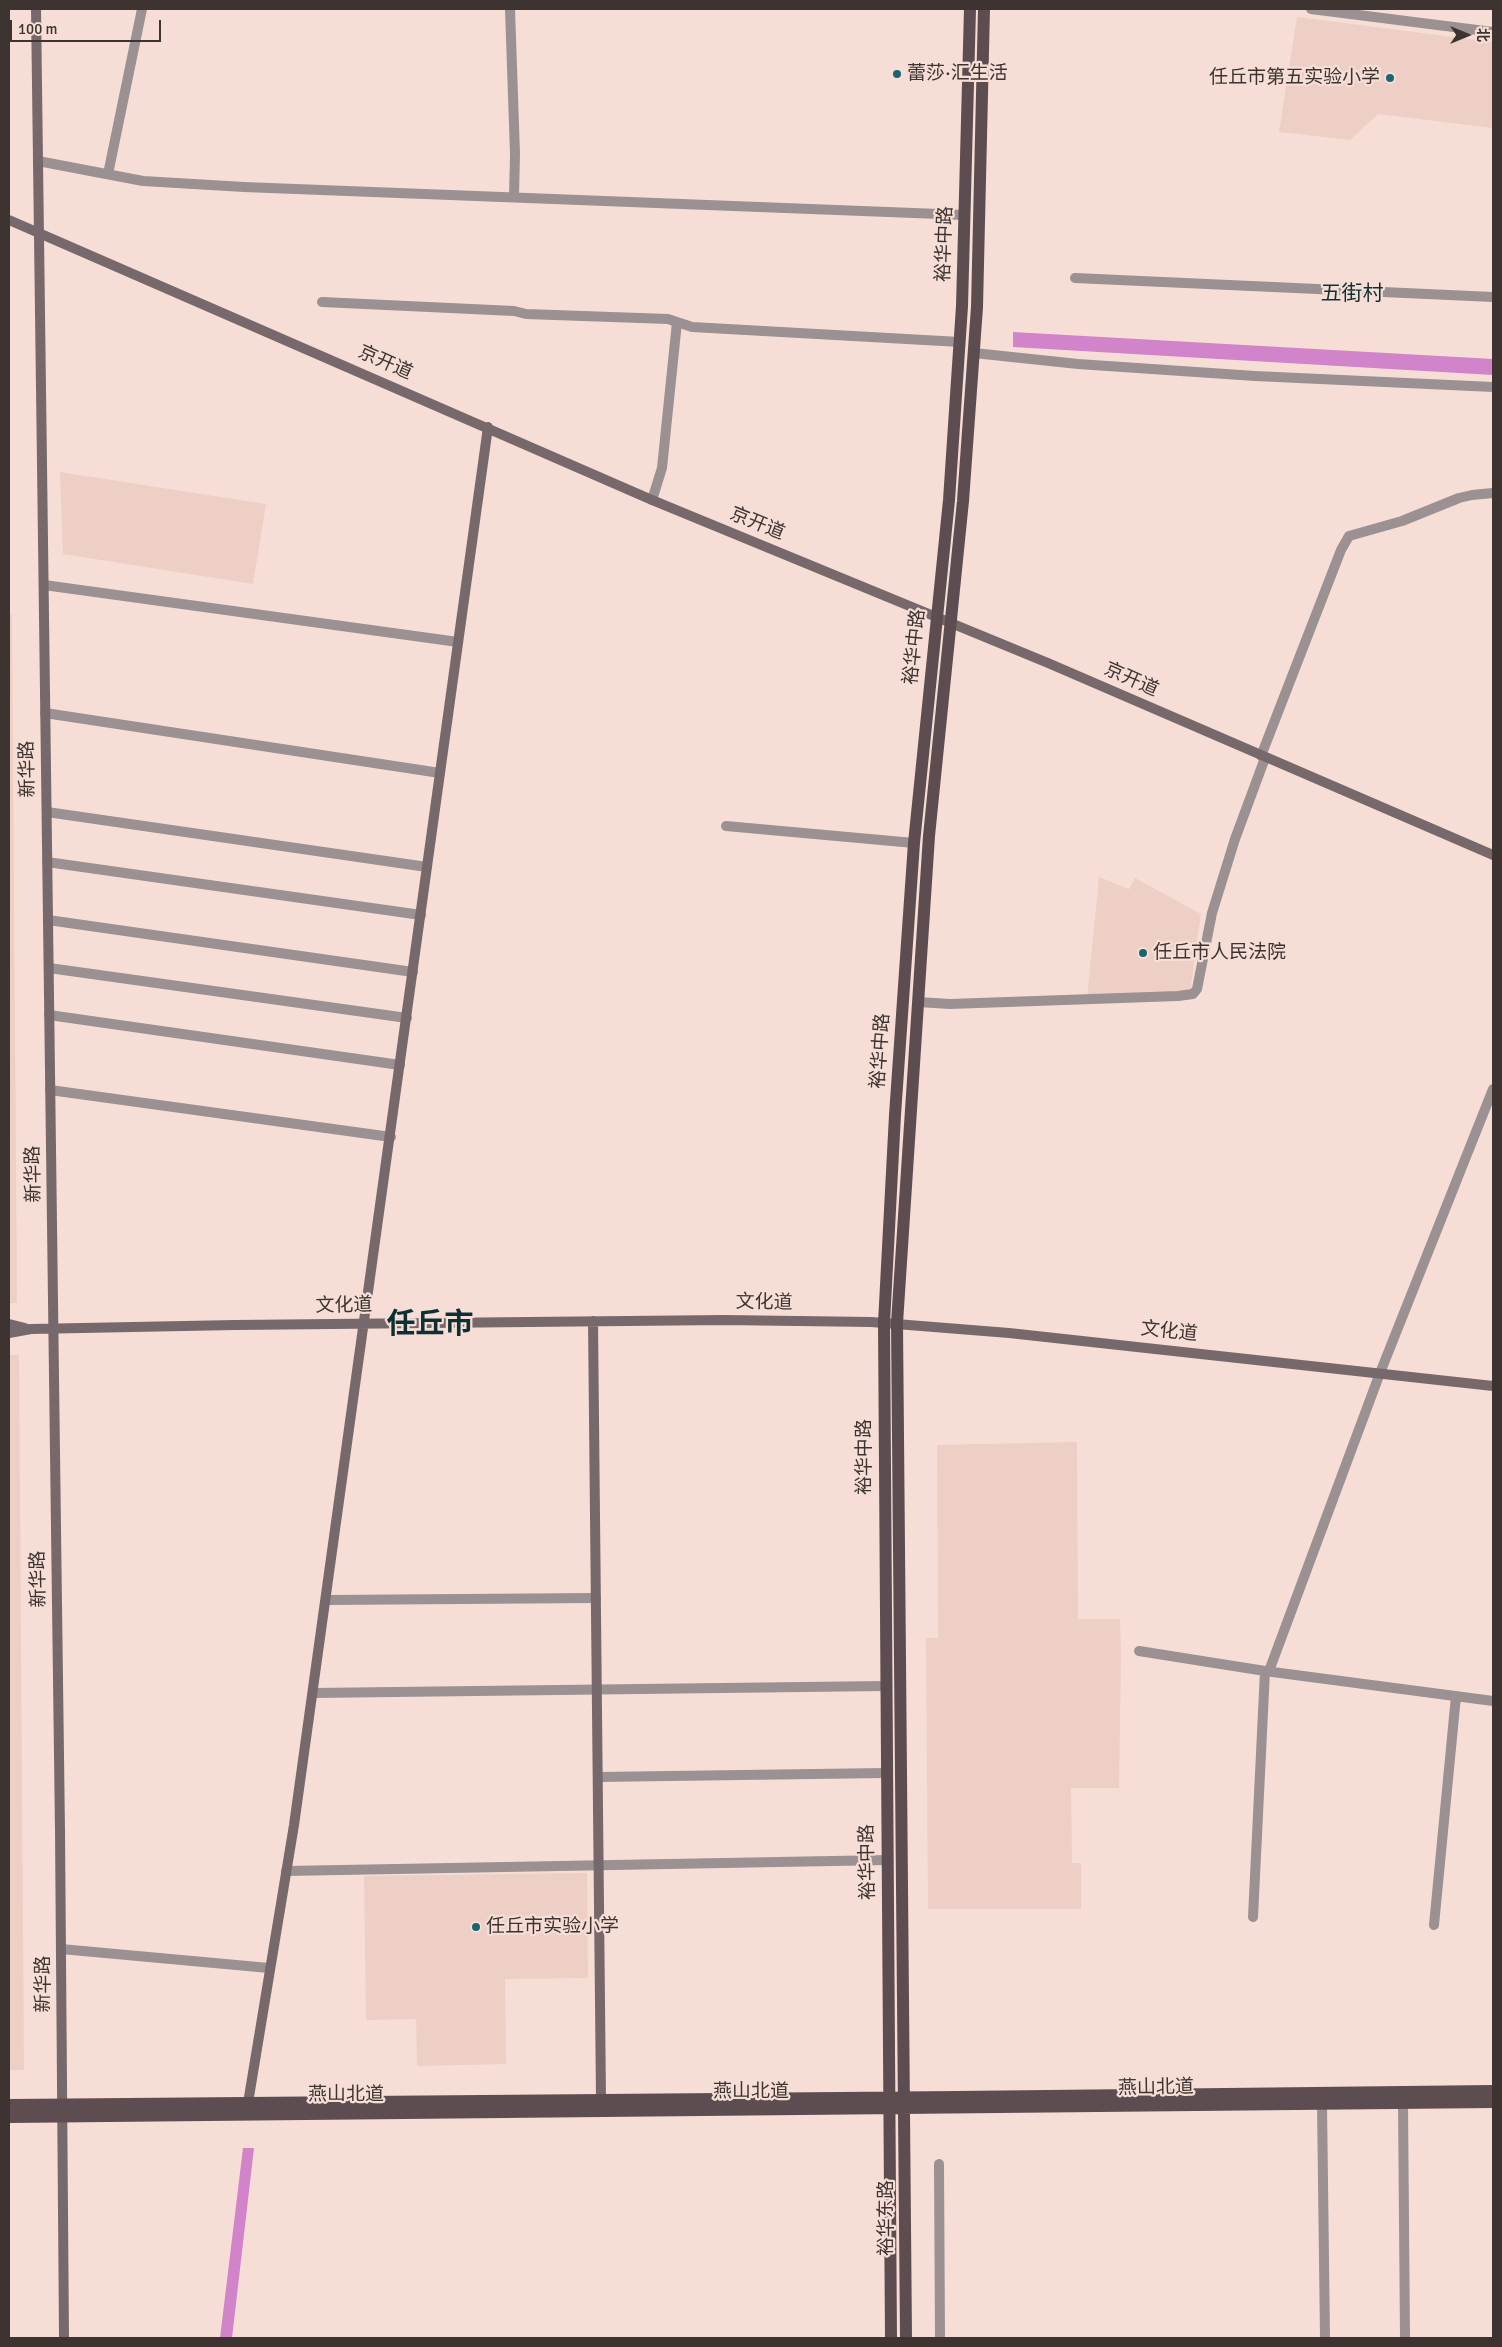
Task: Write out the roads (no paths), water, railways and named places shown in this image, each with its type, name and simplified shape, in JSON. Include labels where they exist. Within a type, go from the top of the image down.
[{"type":"main road","name":"新华路","points":[[36,9],[61,1949],[64,2338]]},
{"type":"main road","name":"裕华中路","points":[[889,2104],[884,1323],[895,1115],[914,843],[949,500],[960,342],[970,9]]},
{"type":"main road","name":"裕华中路","points":[[904,2104],[897,1323],[929,836],[963,501],[974,353],[984,100],[984,9]]},
{"type":"main road","name":"京开道","points":[[9,220],[652,500],[951,622],[1493,855]]},
{"type":"main road","points":[[248,2103],[313,1693],[488,427]]},
{"type":"main road","points":[[593,1322],[601,2100]]},
{"type":"main road","name":"文化道","points":[[9,1333],[53,1328],[364,1324],[593,1322],[897,1323],[1010,1333],[1493,1386]]},
{"type":"main road","name":"文化道","points":[[9,1324],[31,1329]]},
{"type":"main road","name":"燕山北道","points":[[904,2104],[1493,2091]]},
{"type":"main road","name":"燕山北道","points":[[9,2117],[62,2110],[248,2103],[601,2100],[889,2104]]},
{"type":"main road","name":"燕山北道","points":[[9,2105],[62,2110],[1493,2102]]},
{"type":"main road","name":"裕华东路","points":[[889,2104],[891,2338]]},
{"type":"main road","name":"裕华东路","points":[[904,2104],[906,2338]]},
{"type":"street","points":[[108,174],[142,9]]},
{"type":"street","points":[[510,9],[515,144],[514,197]]},
{"type":"street","points":[[1311,9],[1493,32]]},
{"type":"street","points":[[38,161],[143,181],[244,187],[965,215]]},
{"type":"street","points":[[1075,278],[1493,297]]},
{"type":"street","points":[[322,302],[514,310],[526,314],[668,319],[692,327],[960,342]]},
{"type":"street","points":[[652,500],[662,468],[677,322]]},
{"type":"street","points":[[974,353],[1078,364],[1256,376],[1493,387]]},
{"type":"street","points":[[918,1002],[970,1003],[1194,994],[1197,989],[1212,912],[1235,839],[1263,757],[1341,550],[1349,536],[1402,521],[1459,498],[1493,493]]},
{"type":"street","points":[[44,585],[458,642]]},
{"type":"street","points":[[45,713],[440,773]]},
{"type":"street","points":[[46,812],[427,868]]},
{"type":"street","points":[[726,826],[914,843]]},
{"type":"street","points":[[47,862],[421,915]]},
{"type":"street","points":[[48,920],[413,972]]},
{"type":"street","points":[[49,968],[407,1018]]},
{"type":"street","points":[[49,1015],[400,1065]]},
{"type":"street","points":[[50,1090],[390,1137]]},
{"type":"street","points":[[1253,1917],[1267,1671],[1380,1373],[1493,1090]]},
{"type":"street","points":[[326,1600],[596,1598]]},
{"type":"street","points":[[1139,1651],[1267,1671],[1493,1701]]},
{"type":"street","points":[[313,1693],[885,1686]]},
{"type":"street","points":[[1434,1925],[1456,1696]]},
{"type":"street","points":[[598,1777],[886,1773]]},
{"type":"street","points":[[286,1871],[887,1860]]},
{"type":"street","points":[[61,1949],[270,1968]]},
{"type":"street","points":[[1403,2103],[1406,2338]]},
{"type":"street","points":[[1322,2104],[1325,2338]]},
{"type":"street","points":[[939,2164],[940,2338]]},
{"type":"place","name":"蕾莎·汇生活","points":[[897,74]]},
{"type":"place","name":"任丘市第五实验小学","points":[[1390,78]]},
{"type":"place","name":"任丘市人民法院","points":[[1143,953]]},
{"type":"place","name":"任丘市实验小学","points":[[476,1927]]},
{"type":"district","name":"五街村","points":[[1352,294]]},
{"type":"district","name":"任丘市","points":[[430,1325]]}]
